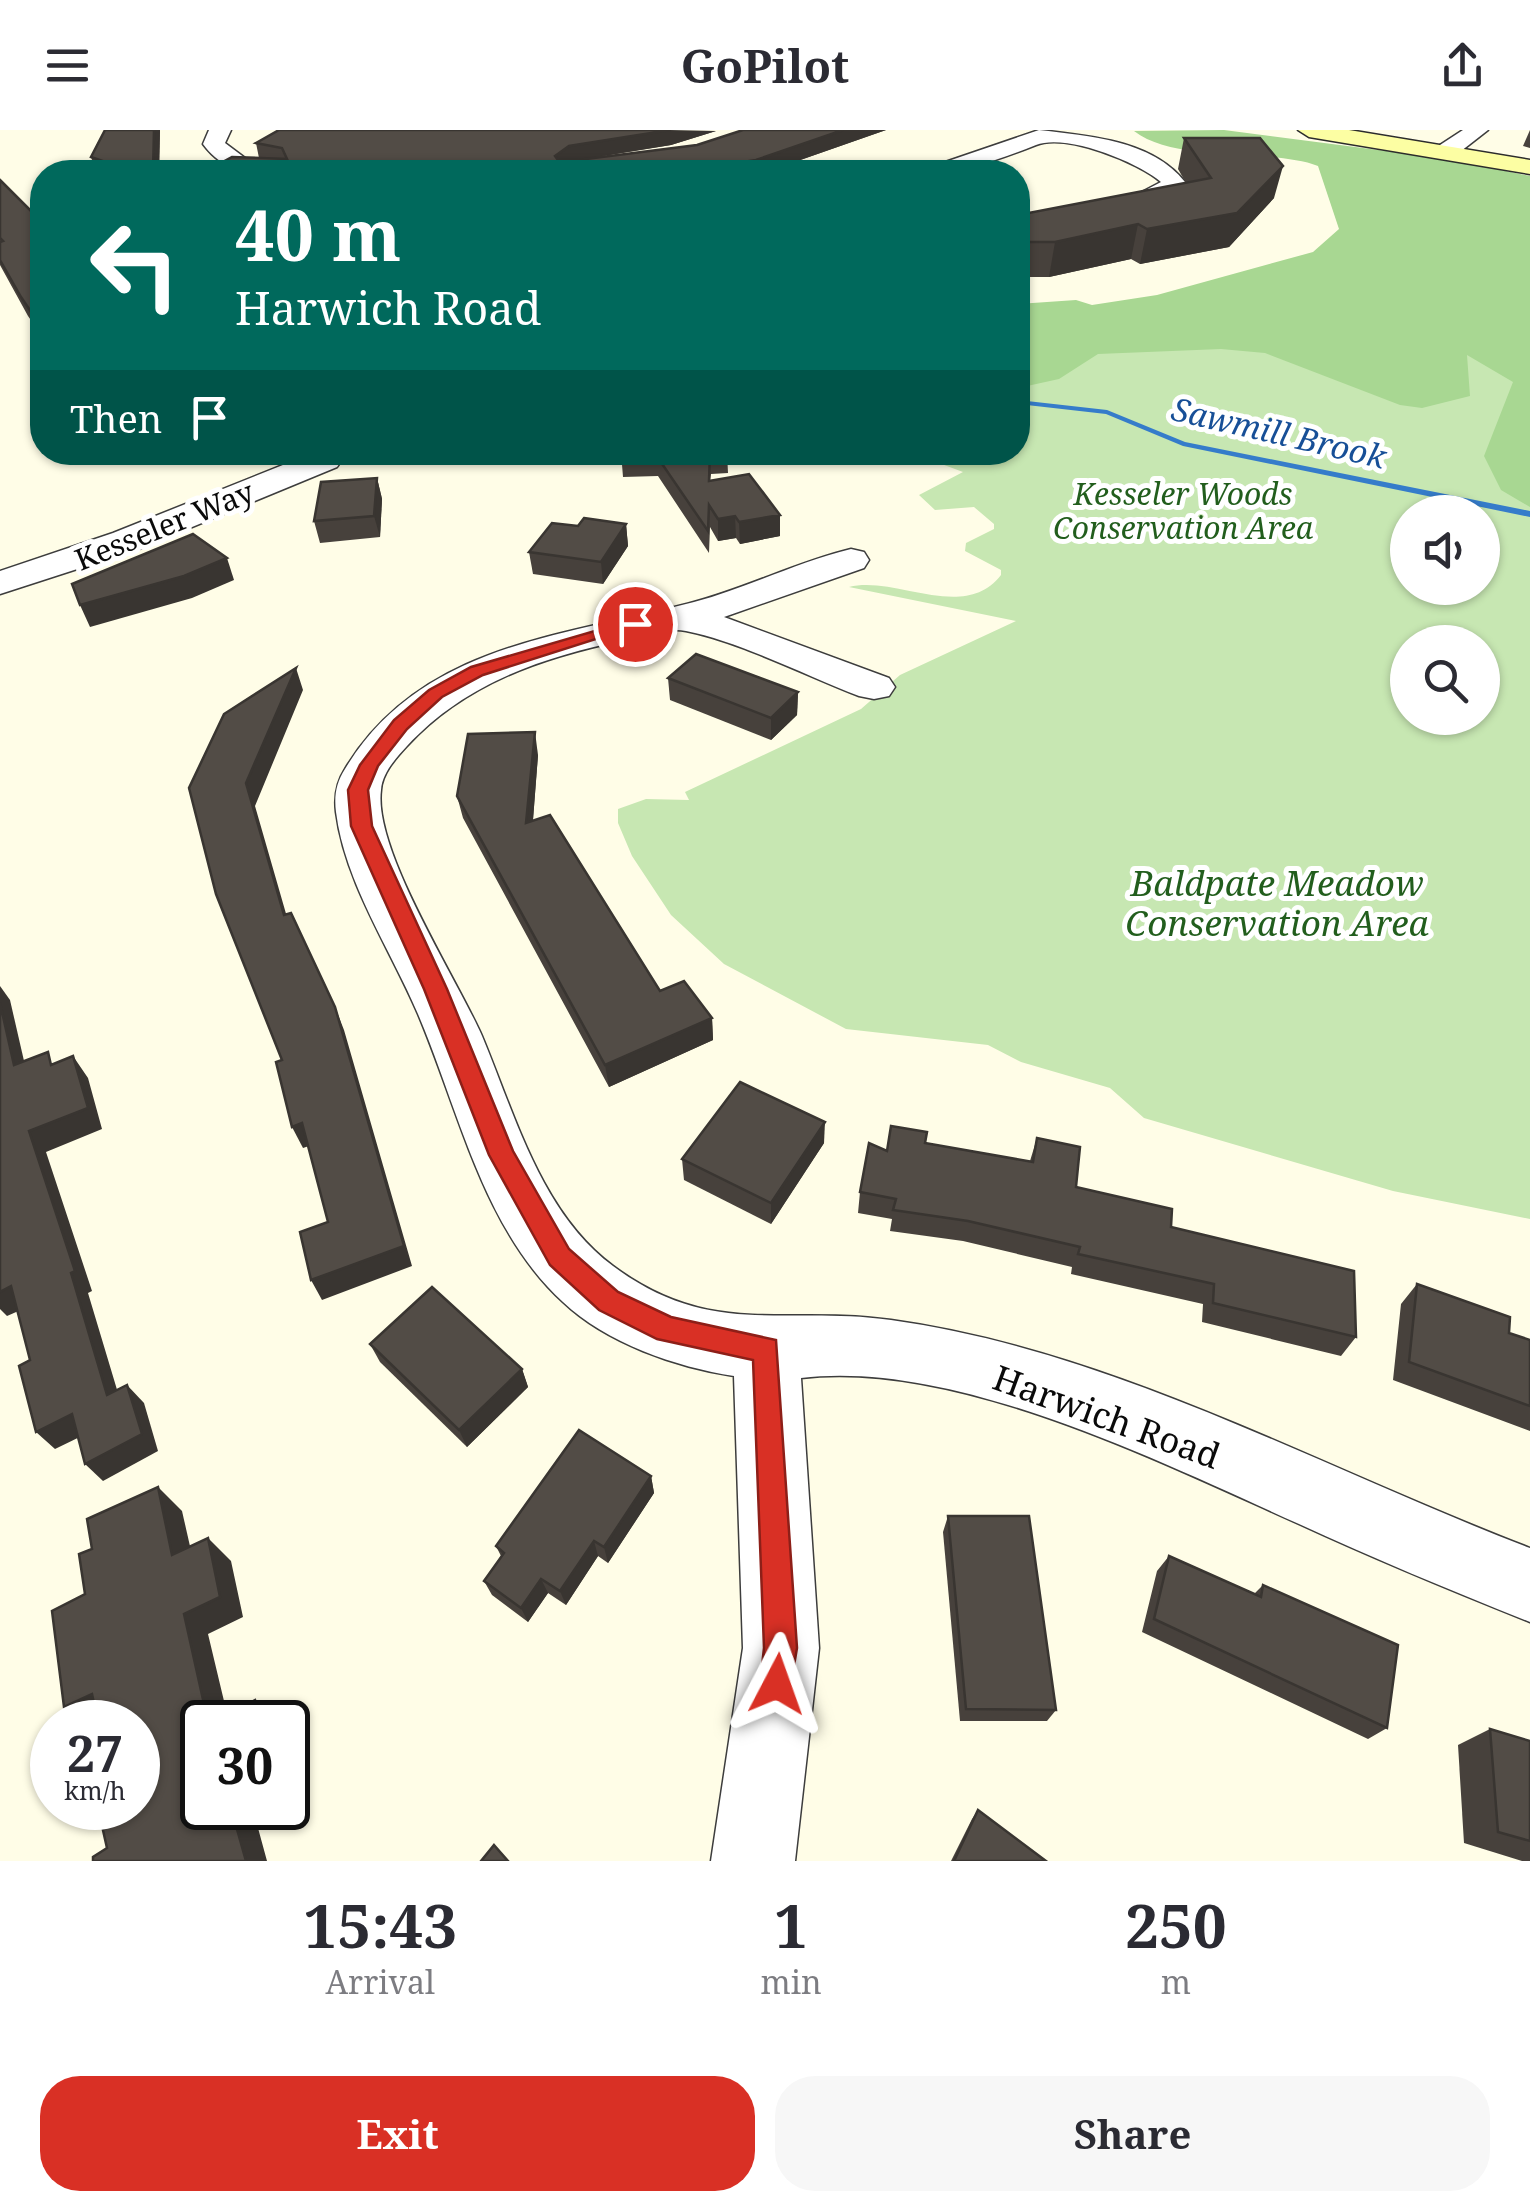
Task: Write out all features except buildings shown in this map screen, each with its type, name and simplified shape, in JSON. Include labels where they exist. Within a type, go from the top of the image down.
[{"type":"main road","points":[[1308,130],[1530,166]]},
{"type":"street","points":[[220,130],[214,144],[228,160]]},
{"type":"street","points":[[1448,150],[1477,130]]},
{"type":"street","points":[[970,160],[1019,146],[1037,133],[1124,152],[1158,166],[1174,182],[1170,190],[1144,203],[1069,223],[1030,228]]},
{"type":"street","name":"Kesseler Way","points":[[0,584],[126,542],[313,465]]},
{"type":"street","name":"Harwich Road","points":[[851,560],[678,618],[609,630],[477,671],[436,694],[401,724],[369,765],[358,790],[362,826],[436,989],[502,1155],[559,1257],[609,1301],[667,1330],[766,1350],[839,1345],[942,1361],[1048,1388],[1530,1585]]},
{"type":"street","name":"Harwich Road","points":[[678,618],[695,620],[874,687]]},
{"type":"street","points":[[753,1861],[781,1648],[766,1350]]},
{"type":"green space","points":[[1224,130],[1448,159],[1530,176],[1530,507],[1501,490],[1484,456],[1513,382],[1467,355],[1470,396],[1422,408],[1400,405],[1265,353],[1221,349],[1098,354],[1059,379],[1030,385],[1030,303],[1076,300],[1092,305],[1157,295],[1313,252],[1339,229],[1318,166],[1174,148],[1134,131]]},
{"type":"green space","name":"Baldpate Meadow Conservation Area","points":[[1530,215],[1530,1219],[1393,1191],[1144,1118],[1110,1088],[1021,1062],[988,1045],[846,1029],[724,964],[671,915],[632,856],[618,823],[618,809],[646,799],[689,800],[685,792],[861,709],[900,675],[1016,621],[849,587],[868,585],[949,597],[986,589],[1001,575],[1001,570],[965,551],[966,543],[994,529],[994,524],[974,507],[935,510],[919,495],[963,472],[944,465],[1030,465],[1030,310],[1127,318]]},
{"type":"waterway","name":"Sawmill Brook","points":[[1030,403],[1107,412],[1183,444],[1530,514]]},
{"type":"route","points":[[635,624],[477,671],[436,694],[401,724],[369,765],[358,790],[362,826],[436,989],[502,1155],[559,1257],[609,1301],[667,1330],[766,1350],[781,1648],[777,1684]]},
{"type":"park label","name":"Kesseler Woods Conservation Area","points":[[1183,510]]}]
